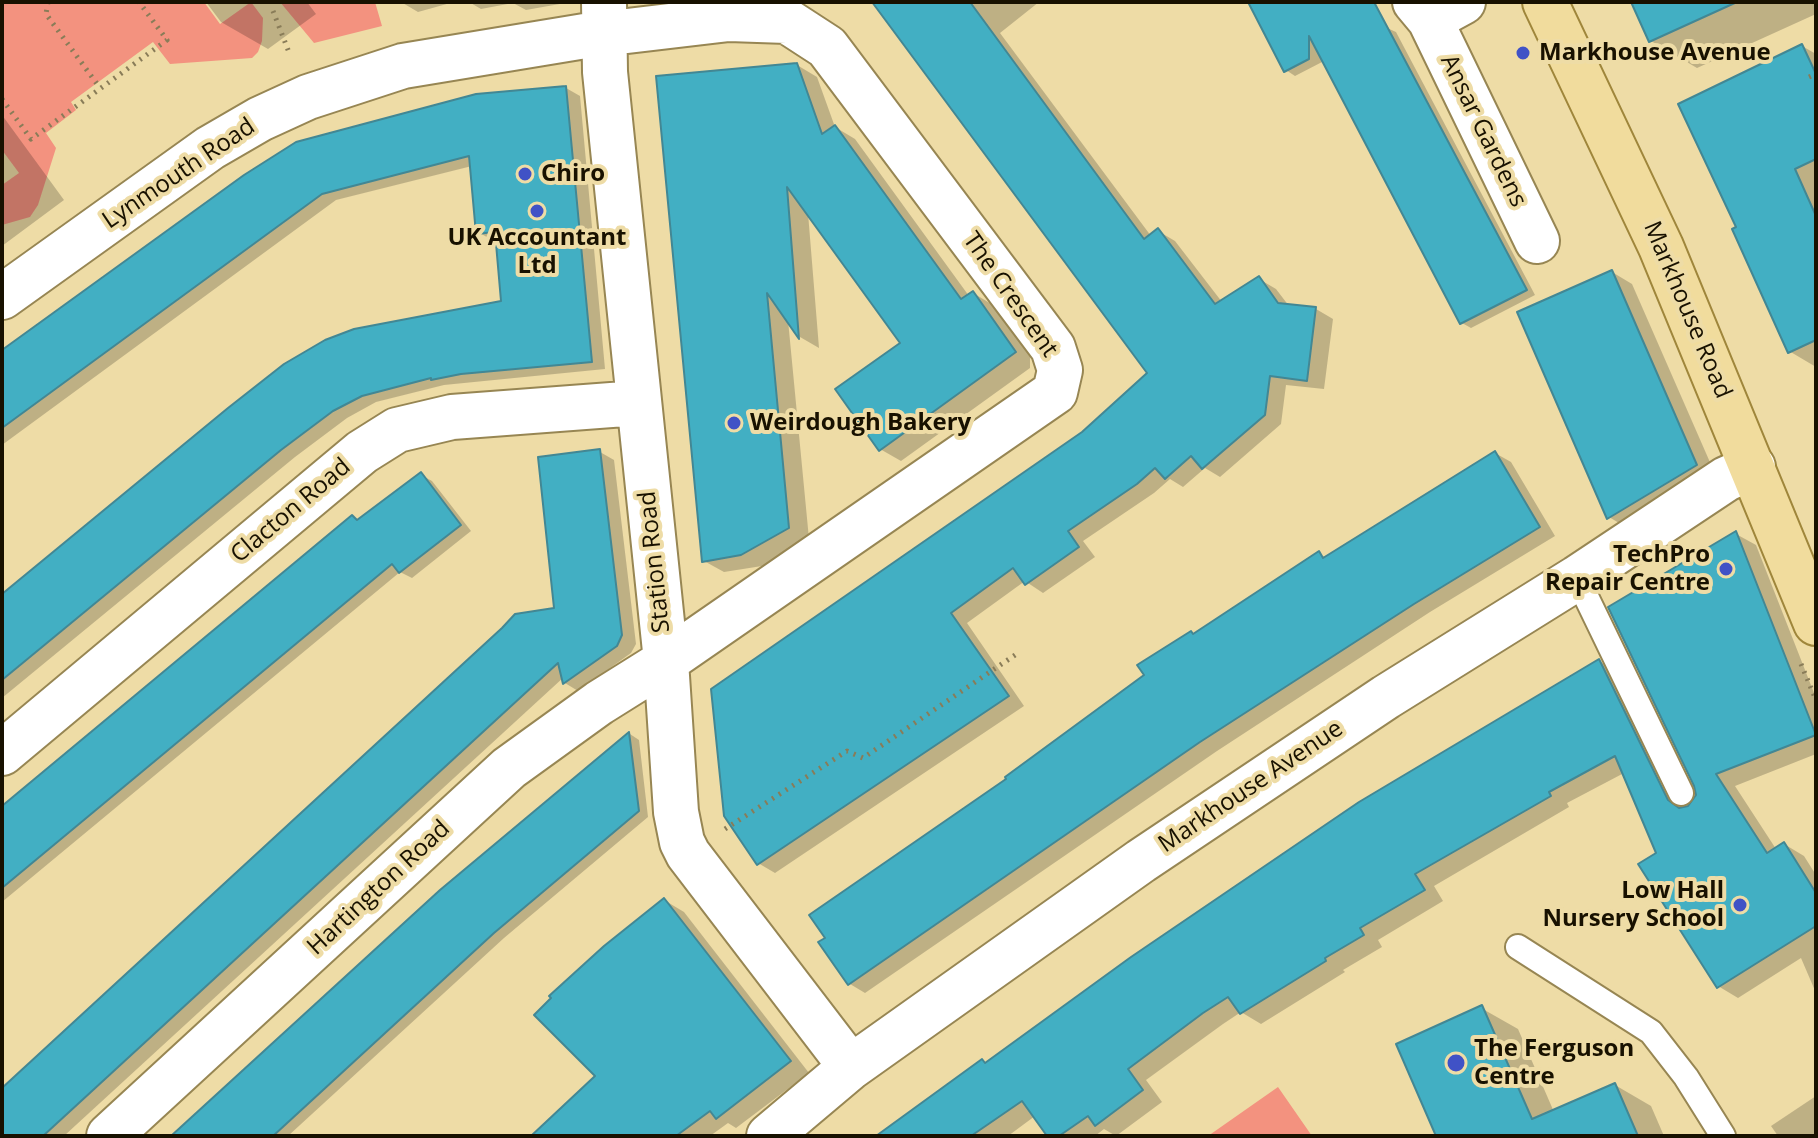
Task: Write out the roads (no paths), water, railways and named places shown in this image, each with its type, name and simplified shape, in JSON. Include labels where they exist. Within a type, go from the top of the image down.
[{"type":"main road","name":"Markhouse Road","points":[[1545,2],[1656,234],[1816,623]]},
{"type":"street","name":"Ansar Gardens","points":[[1436,8],[1537,241]]},
{"type":"street","name":"Lynmouth Road","points":[[2,297],[210,148],[260,119],[308,97],[403,66],[605,18]]},
{"type":"street","name":"Station Road","points":[[605,18],[605,72],[666,661],[676,812],[682,842],[688,854],[851,1067]]},
{"type":"street","name":"The Crescent","points":[[605,18],[787,21],[827,47],[1053,348],[1060,370],[1055,392],[666,661]]},
{"type":"street","name":"Clacton Road","points":[[2,753],[362,452],[397,430],[452,417],[638,403]]},
{"type":"street","name":"Markhouse Avenue","points":[[769,1136],[851,1067],[1141,861],[1386,697],[1577,578],[1726,479],[1753,467]]},
{"type":"street","name":"Hartington Road","points":[[109,1136],[509,768],[599,703],[666,661]]},
{"type":"lane","points":[[1577,578],[1681,793]]},
{"type":"lane","points":[[1518,947],[1651,1032],[1686,1077],[1723,1136]]},
{"type":"place","name":"Markhouse Avenue","points":[[1523,53]]},
{"type":"place","name":"Chiro","points":[[525,174]]},
{"type":"place","name":"UK Accountant Ltd","points":[[537,211]]},
{"type":"place","name":"Weirdough Bakery","points":[[734,423]]},
{"type":"place","name":"TechPro Repair Centre","points":[[1726,569]]},
{"type":"place","name":"Low Hall Nursery School","points":[[1740,905]]},
{"type":"place","name":"The Ferguson Centre","points":[[1456,1063]]}]
